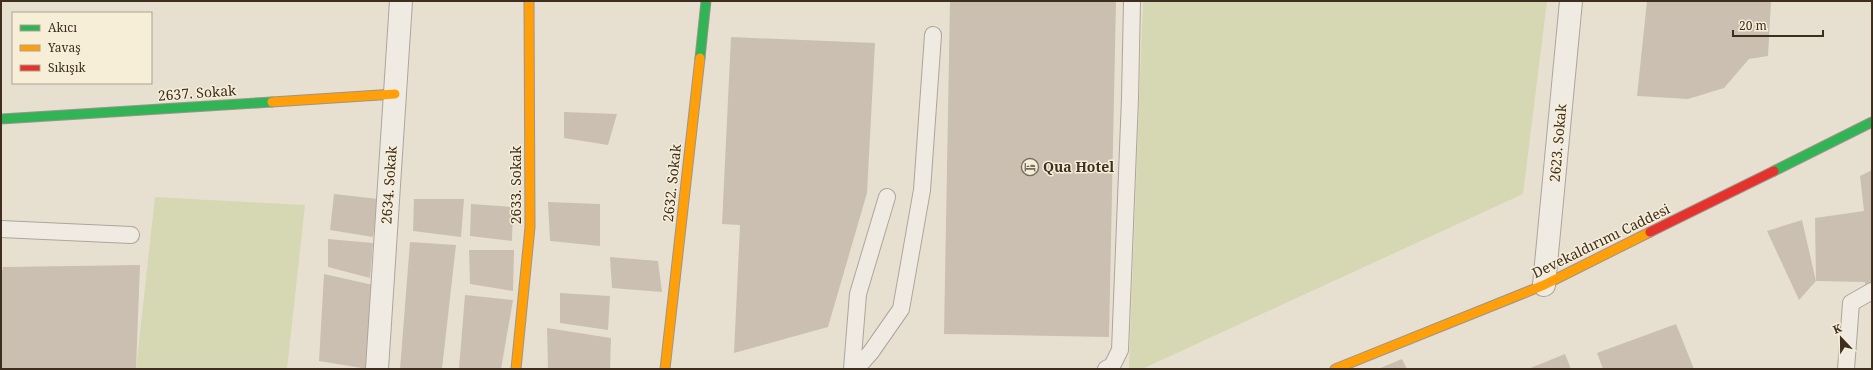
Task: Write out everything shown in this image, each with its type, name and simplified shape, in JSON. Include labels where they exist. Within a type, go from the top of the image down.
[{"type":"street","name":"2634. Sokak","points":[[377,369],[401,1]]},
{"type":"street","name":"2633. Sokak","points":[[516,369],[530,228],[529,1]]},
{"type":"street","name":"2632. Sokak","points":[[665,369],[706,1]]},
{"type":"street","name":"2623. Sokak","points":[[1544,285],[1571,1]]},
{"type":"street","name":"2637. Sokak","points":[[1,120],[395,94]]},
{"type":"street","name":"Devekaldırımı Caddesi","points":[[1335,369],[1544,285],[1872,122]]},
{"type":"lane","points":[[1106,369],[1112,366],[1120,350],[1130,98],[1132,1]]},
{"type":"lane","points":[[856,369],[871,352],[901,309],[922,190],[933,35]]},
{"type":"lane","points":[[852,369],[858,294],[887,198]]},
{"type":"lane","points":[[1,229],[131,235]]},
{"type":"lane","points":[[1846,369],[1851,303],[1872,291]]},
{"type":"green space","points":[[1143,1],[1547,1],[1523,194],[1142,369],[1129,369]]},
{"type":"green space","points":[[155,197],[305,205],[287,369],[136,369]]},
{"type":"building","name":"Qua Hotel","points":[[950,1],[1116,1],[1109,337],[944,334]]},
{"type":"building","points":[[1647,1],[1771,1],[1768,56],[1749,59],[1724,88],[1688,99],[1637,96]]},
{"type":"building","points":[[731,37],[875,43],[867,193],[828,327],[734,353],[740,225],[722,224]]},
{"type":"building","points":[[564,112],[617,114],[608,145],[564,138]]},
{"type":"building","points":[[1872,170],[1872,290],[1865,293],[1865,282],[1816,281],[1815,218],[1864,211],[1860,176]]},
{"type":"building","points":[[334,194],[378,199],[373,237],[330,230]]},
{"type":"building","points":[[414,199],[464,199],[461,237],[413,231]]},
{"type":"building","points":[[548,202],[600,204],[600,246],[550,241]]},
{"type":"building","points":[[471,204],[513,207],[512,241],[470,236]]},
{"type":"building","points":[[1802,220],[1816,281],[1799,300],[1767,231]]},
{"type":"building","points":[[328,239],[373,243],[370,278],[328,267]]},
{"type":"building","points":[[410,242],[456,245],[442,369],[400,369]]},
{"type":"building","points":[[469,250],[514,250],[513,291],[470,284]]},
{"type":"building","points":[[610,257],[658,261],[662,292],[612,288]]},
{"type":"building","points":[[140,265],[136,369],[1,369],[1,276],[3,267]]},
{"type":"building","points":[[324,274],[373,285],[368,369],[319,361]]},
{"type":"building","points":[[560,293],[610,296],[608,330],[560,323]]},
{"type":"building","points":[[465,295],[513,300],[501,369],[459,368]]},
{"type":"building","points":[[1676,324],[1694,369],[1603,369],[1597,353]]},
{"type":"building","points":[[547,328],[611,338],[610,369],[548,369]]},
{"type":"building","points":[[1565,354],[1571,369],[1528,369]]},
{"type":"building","points":[[1402,359],[1407,369],[1378,369]]},
{"type":"traffic: fast","points":[[700,58],[706,1]]},
{"type":"traffic: fast","points":[[1,119],[272,102]]},
{"type":"traffic: fast","points":[[1774,171],[1872,122]]},
{"type":"traffic: slow","points":[[516,369],[530,227],[529,1]]},
{"type":"traffic: slow","points":[[665,369],[700,58]]},
{"type":"traffic: slow","points":[[272,102],[395,94]]},
{"type":"traffic: slow","points":[[1335,369],[1544,285],[1650,232]]},
{"type":"traffic: jam","points":[[1650,232],[1774,171]]},
{"type":"place","name":"Qua Hotel","points":[[1030,167]]}]
